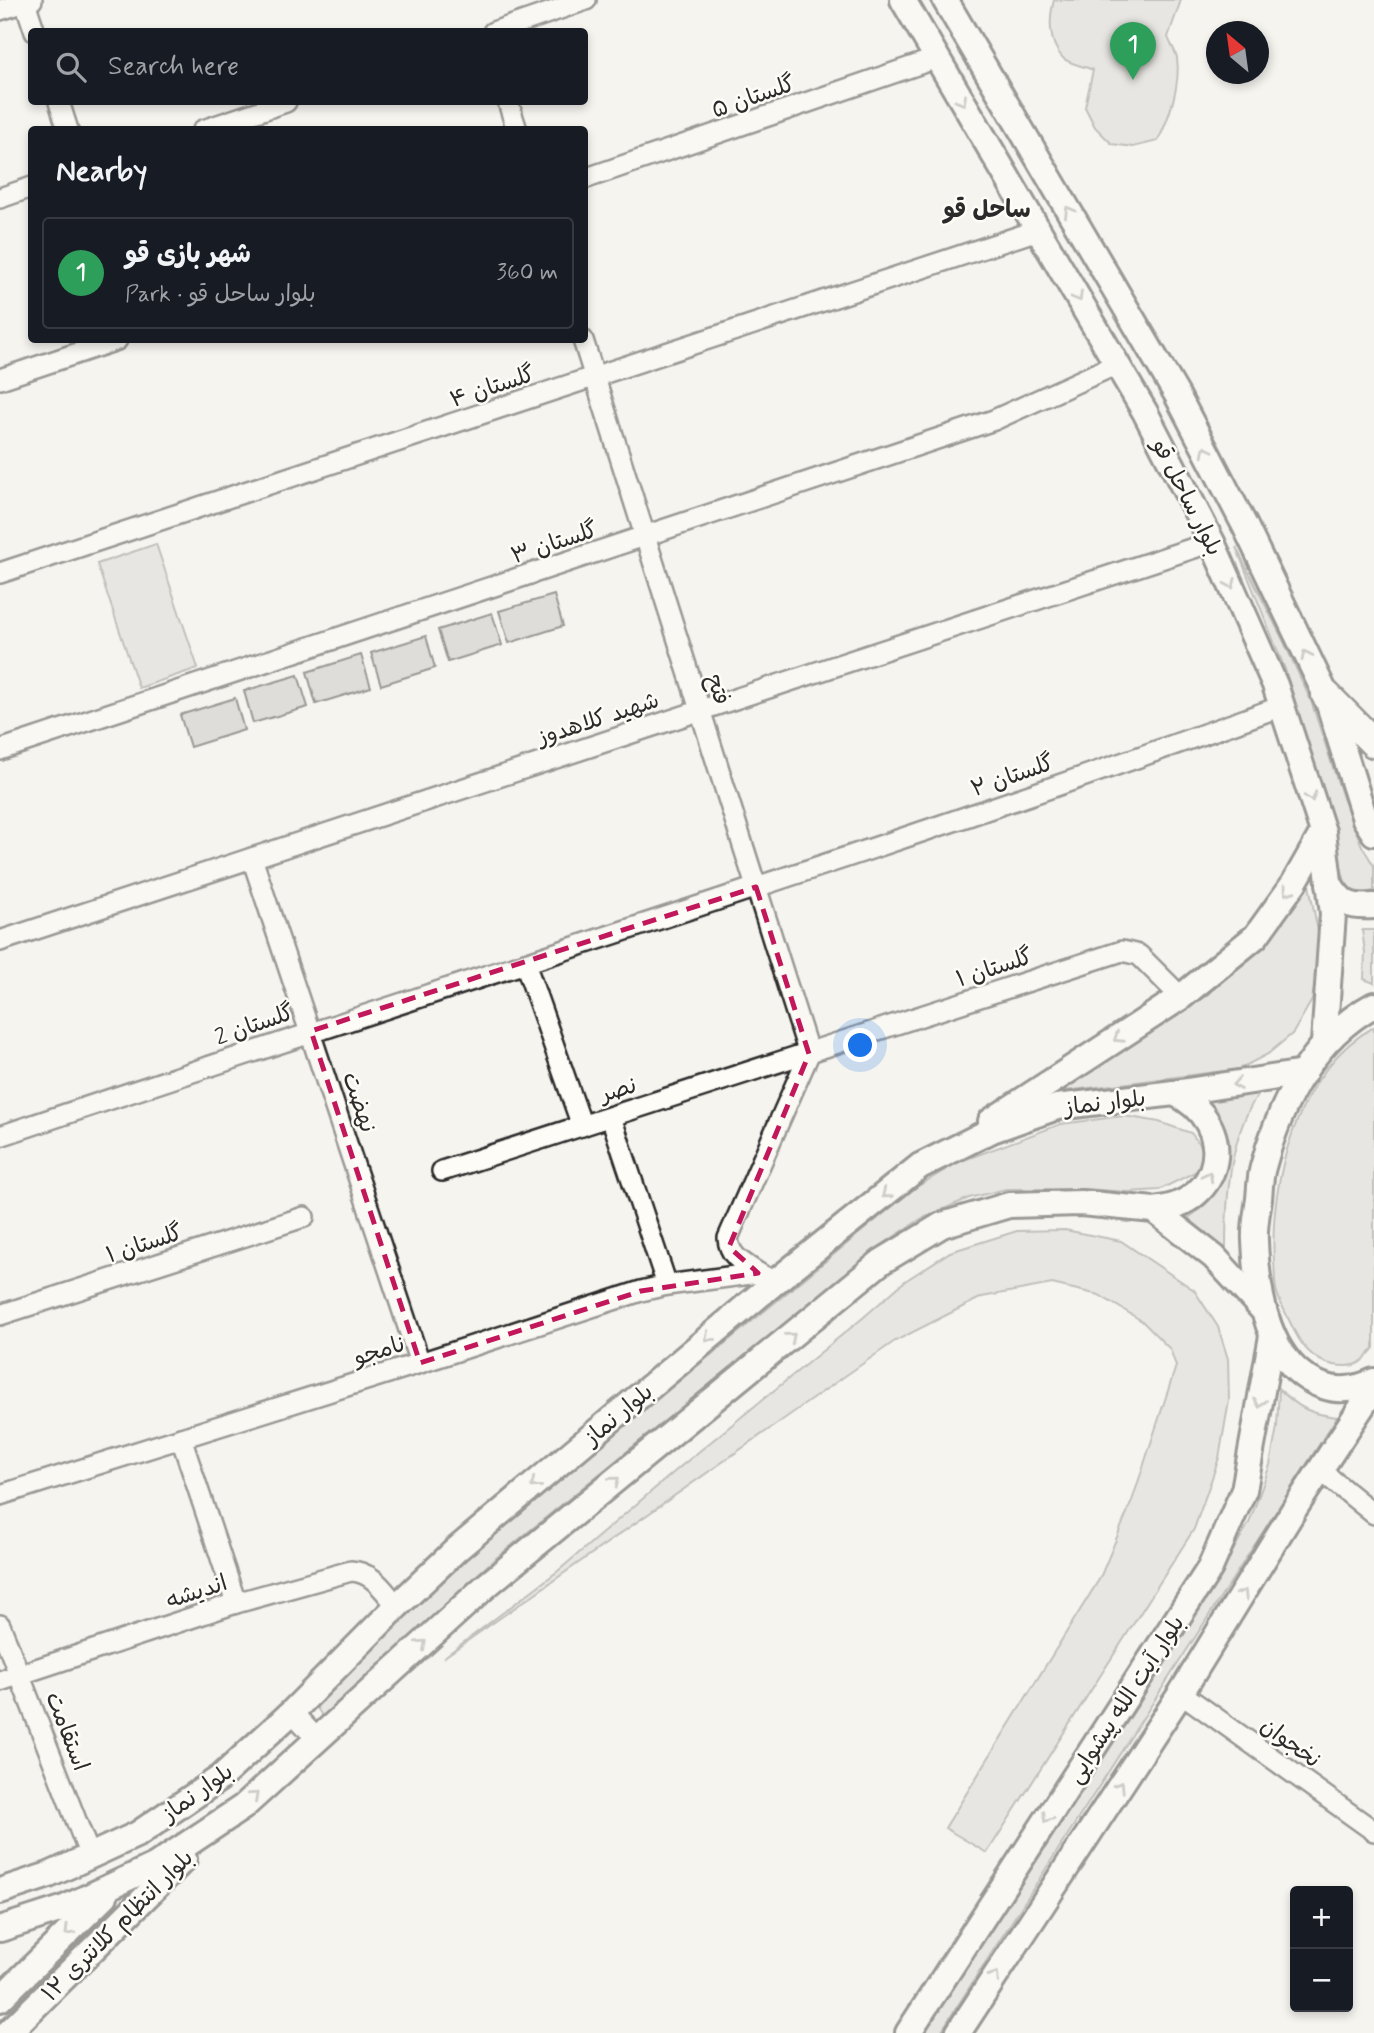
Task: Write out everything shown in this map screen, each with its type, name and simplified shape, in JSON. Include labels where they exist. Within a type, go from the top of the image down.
[{"type":"highway","points":[[1326,695],[1374,743]]},
{"type":"main road","name":"بلوار ساحل قو","points":[[903,0],[1145,412],[1212,542],[1275,685],[1322,832],[1329,883],[1333,914],[1324,1043]]},
{"type":"main road","name":"بلوار ساحل قو","points":[[945,0],[1177,395],[1245,526],[1326,695],[1365,818],[1374,833]]},
{"type":"main road","points":[[920,1166],[1181,997],[1256,936],[1294,883],[1322,832]]},
{"type":"main road","points":[[1329,883],[1339,899],[1354,907],[1374,906]]},
{"type":"main road","points":[[1374,1005],[1357,1014],[1324,1043],[1286,1102],[1262,1169],[1254,1239],[1263,1310],[1272,1336],[1286,1359],[1306,1380],[1332,1389],[1349,1389],[1374,1381]]},
{"type":"main road","name":"بلوار نماز","points":[[0,1891],[49,1875],[138,1833],[220,1778],[292,1712],[456,1550],[766,1277],[920,1166],[992,1130],[1058,1107],[1304,1073]]},
{"type":"main road","points":[[1154,1210],[1170,1209],[1197,1194],[1207,1182],[1216,1152],[1209,1122],[1194,1105],[1174,1093]]},
{"type":"main road","name":"بلوار نماز","points":[[0,1929],[62,1909],[156,1865],[243,1807],[487,1585],[881,1262],[942,1225],[1009,1205],[1081,1203],[1154,1210]]},
{"type":"main road","points":[[1154,1210],[1214,1257],[1263,1310]]},
{"type":"main road","name":"بلوار آیت الله پیشوایی","points":[[908,2033],[1210,1568],[1244,1490],[1272,1336]]},
{"type":"main road","name":"بلوار آیت الله پیشوایی","points":[[958,2033],[1181,1693],[1374,1388]]},
{"type":"main road","name":"بلوار انتظام کلانتری ۱۲","points":[[8,2033],[227,1817]]},
{"type":"main road","name":"بلوار انتظام کلانتری ۱۲","points":[[0,1999],[118,1883]]},
{"type":"street","points":[[505,28],[586,0]]},
{"type":"street","points":[[0,10],[28,1],[33,28]]},
{"type":"street","name":"گلستان ۵","points":[[588,178],[937,58]]},
{"type":"street","points":[[60,105],[67,126]]},
{"type":"street","points":[[215,126],[277,105]]},
{"type":"street","points":[[509,105],[516,126]]},
{"type":"street","points":[[0,198],[28,188]]},
{"type":"street","name":"گلستان ۴","points":[[0,573],[1038,230]]},
{"type":"street","points":[[0,379],[108,343]]},
{"type":"street","name":"فتح","points":[[584,343],[809,1054]]},
{"type":"street","name":"گلستان ۳","points":[[0,750],[994,420],[1117,364]]},
{"type":"street","name":"شهید کلاهدوز","points":[[0,940],[1212,542]]},
{"type":"street","name":"گلستان ۲","points":[[525,963],[1132,761],[1282,706]]},
{"type":"street","name":"نهضت","points":[[252,858],[420,1363]]},
{"type":"street","name":"گلستان ۱","points":[[809,1054],[1122,951],[1139,955],[1181,997]]},
{"type":"street","points":[[525,963],[582,1126]]},
{"type":"street","name":"گلستان 2","points":[[0,1136],[311,1031],[525,963]]},
{"type":"street","points":[[766,1277],[734,1256],[729,1247],[729,1238],[809,1054]]},
{"type":"street","name":"نصر","points":[[442,1171],[809,1054]]},
{"type":"street","points":[[611,1117],[667,1284]]},
{"type":"street","name":"گلستان ۱","points":[[0,1315],[304,1217]]},
{"type":"street","name":"نامجو","points":[[0,1495],[642,1291],[667,1284],[766,1277]]},
{"type":"street","points":[[176,1439],[236,1603]]},
{"type":"street","points":[[1320,1470],[1374,1514]]},
{"type":"street","name":"اندیشه","points":[[0,1681],[236,1603],[351,1571],[362,1572],[370,1577],[397,1606]]},
{"type":"street","name":"استقامت","points":[[0,1625],[90,1856]]},
{"type":"street","name":"نخجوان","points":[[1181,1693],[1374,1831]]},
{"type":"street","points":[[292,1712],[317,1739]]},
{"type":"highlighted area","points":[[756,887],[809,1054],[729,1247],[758,1273],[641,1291],[420,1363],[311,1031]]},
{"type":"shaded area","points":[[1054,0],[1181,0],[1168,37],[1177,58],[1176,90],[1158,141],[1133,147],[1112,144],[1095,127],[1085,107],[1093,70],[1069,62],[1058,52],[1051,30]]},
{"type":"shaded area","points":[[156,544],[198,668],[139,688],[97,564]]},
{"type":"shaded area","points":[[1236,547],[1311,701],[1343,798],[1362,846],[1374,866],[1374,891],[1348,893],[1285,669]]},
{"type":"shaded area","points":[[1308,880],[1319,937],[1317,972],[1312,1000],[1293,1033],[1268,1054],[1239,1069],[1065,1091],[1064,1084],[1208,995],[1251,952]]},
{"type":"shaded area","points":[[1362,930],[1374,930],[1374,983],[1364,979],[1365,952]]},
{"type":"shaded area","points":[[1374,1027],[1374,1348],[1357,1364],[1341,1366],[1326,1363],[1307,1350],[1278,1297],[1274,1261],[1277,1196],[1283,1162],[1308,1098],[1326,1070],[1348,1046]]},
{"type":"shaded area","points":[[1258,1094],[1241,1129],[1231,1168],[1226,1249],[1188,1218],[1213,1196],[1224,1173],[1222,1152],[1204,1101]]},
{"type":"shaded area","points":[[1124,1116],[1159,1122],[1191,1133],[1204,1150],[1199,1170],[1159,1190],[1128,1192],[1006,1189],[969,1198],[921,1219],[877,1248],[490,1563],[323,1717],[315,1705],[465,1556],[915,1188],[959,1162],[1061,1124]]},
{"type":"shaded area","points":[[1065,1230],[1121,1241],[1194,1290],[1218,1327],[1228,1359],[1229,1401],[1219,1458],[1194,1529],[987,1853],[945,1828],[1100,1578],[1132,1501],[1176,1366],[1170,1349],[1142,1321],[1099,1295],[1052,1284],[982,1297],[895,1341],[443,1658],[558,1571],[905,1281],[950,1252],[1017,1231]]},
{"type":"shaded area","points":[[1279,1389],[1305,1409],[1337,1417],[940,2033],[924,2033],[1182,1638],[1249,1523],[1270,1465],[1277,1427]]},
{"type":"building","points":[[554,595],[563,626],[509,643],[499,611]]},
{"type":"building","points":[[492,613],[502,645],[448,662],[438,630]]},
{"type":"building","points":[[426,636],[435,668],[381,685],[371,653]]},
{"type":"building","points":[[361,655],[371,687],[316,704],[307,672]]},
{"type":"building","points":[[298,675],[308,707],[253,723],[244,691]]},
{"type":"building","points":[[235,698],[244,730],[190,747],[180,715]]},
{"type":"place","name":"شهر بازی قو","points":[[1133,80]]},
{"type":"district","name":"ساحل قو","points":[[987,209]]}]
